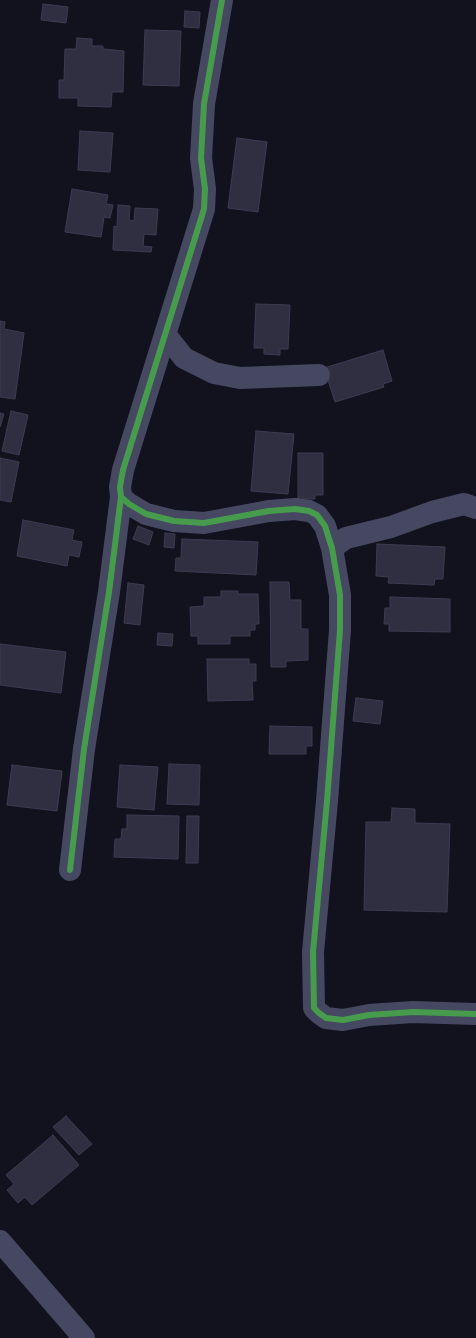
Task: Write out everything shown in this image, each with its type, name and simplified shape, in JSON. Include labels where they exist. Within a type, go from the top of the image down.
[{"type":"street","points":[[70,870],[84,749],[109,592],[123,470],[204,209],[205,189],[201,158],[204,104],[222,0]]},
{"type":"street","points":[[165,334],[184,358],[214,373],[240,378],[320,375]]},
{"type":"street","points":[[121,497],[129,504],[146,514],[181,522],[204,523],[269,511],[295,509],[310,511],[317,515],[325,526],[332,548],[340,595],[340,630],[328,793],[313,952],[314,1008],[326,1018],[343,1020],[369,1015],[413,1012],[476,1014]]},
{"type":"street","points":[[332,548],[346,538],[391,527],[432,512],[464,504],[476,508]]},
{"type":"street","points":[[0,1241],[84,1338]]},
{"type":"building","points":[[43,4],[68,7],[66,23],[41,20]]},
{"type":"building","points":[[185,11],[200,12],[199,28],[184,27]]},
{"type":"building","points":[[145,30],[181,31],[179,86],[143,85]]},
{"type":"building","points":[[77,38],[92,39],[92,46],[103,46],[103,49],[124,51],[123,92],[112,92],[111,107],[78,106],[78,98],[59,98],[59,80],[64,80],[65,49],[76,49]]},
{"type":"building","points":[[80,131],[113,133],[110,172],[78,170]]},
{"type":"building","points":[[237,138],[267,142],[258,212],[228,208]]},
{"type":"building","points":[[72,189],[108,195],[106,204],[113,205],[110,218],[104,217],[101,237],[65,232]]},
{"type":"building","points":[[118,205],[130,206],[129,220],[134,221],[135,208],[158,209],[156,235],[144,234],[143,246],[152,247],[151,252],[113,250],[114,226],[117,227]]},
{"type":"building","points":[[256,304],[290,305],[288,349],[280,349],[280,355],[264,354],[264,348],[254,348]]},
{"type":"building","points":[[0,321],[5,322],[4,329],[24,333],[15,399],[0,397]]},
{"type":"building","points":[[383,350],[392,381],[383,384],[384,387],[335,402],[324,368]]},
{"type":"building","points":[[11,411],[28,415],[19,455],[2,451]]},
{"type":"building","points":[[0,413],[4,414],[0,427]]},
{"type":"building","points":[[256,431],[294,434],[288,494],[251,491]]},
{"type":"building","points":[[298,453],[323,453],[323,495],[315,495],[315,499],[298,499]]},
{"type":"building","points":[[0,458],[19,462],[11,502],[0,500]]},
{"type":"building","points":[[23,520],[74,530],[72,540],[82,542],[79,557],[69,555],[67,566],[17,556]]},
{"type":"building","points":[[138,526],[153,532],[149,545],[133,539]]},
{"type":"building","points":[[165,533],[175,534],[174,548],[164,547]]},
{"type":"building","points":[[182,539],[258,542],[256,575],[175,571],[176,558],[181,558]]},
{"type":"building","points":[[377,544],[445,547],[443,579],[435,579],[434,585],[388,583],[389,577],[376,576]]},
{"type":"building","points":[[270,582],[289,582],[290,600],[301,600],[301,629],[308,629],[308,660],[286,661],[286,667],[271,667]]},
{"type":"building","points":[[128,583],[144,585],[140,625],[124,623]]},
{"type":"building","points":[[221,591],[238,591],[238,594],[258,594],[259,624],[255,624],[255,630],[250,630],[250,636],[230,636],[230,644],[198,644],[198,636],[191,636],[190,607],[204,606],[204,597],[221,597]]},
{"type":"building","points":[[390,597],[450,599],[450,632],[389,631],[389,624],[384,624],[385,608],[390,608]]},
{"type":"building","points":[[158,633],[173,634],[172,646],[157,645]]},
{"type":"building","points":[[0,644],[66,652],[61,693],[0,685]]},
{"type":"building","points":[[207,659],[249,659],[249,664],[256,664],[256,681],[252,681],[253,700],[208,701]]},
{"type":"building","points":[[356,698],[383,701],[380,724],[353,721]]},
{"type":"building","points":[[270,726],[312,727],[312,746],[306,746],[306,754],[269,754]]},
{"type":"building","points":[[169,764],[200,765],[199,805],[167,804]]},
{"type":"building","points":[[12,765],[62,771],[57,811],[7,805]]},
{"type":"building","points":[[120,765],[158,767],[154,810],[117,807]]},
{"type":"building","points":[[392,808],[415,809],[415,823],[450,824],[447,912],[364,910],[366,822],[391,822]]},
{"type":"building","points":[[127,815],[179,816],[178,859],[114,857],[115,839],[121,839],[122,829],[127,829]]},
{"type":"building","points":[[187,816],[199,816],[198,863],[186,863]]},
{"type":"building","points":[[66,1116],[92,1144],[79,1155],[53,1127]]},
{"type":"building","points":[[53,1135],[79,1165],[32,1205],[25,1197],[18,1203],[7,1190],[14,1184],[6,1175]]},
{"type":"cycle path","points":[[70,870],[84,749],[109,592],[123,470],[204,209],[205,189],[201,158],[204,104],[222,0]]},
{"type":"cycle path","points":[[121,497],[129,504],[146,514],[174,521],[204,523],[269,511],[295,509],[309,511],[317,515],[325,526],[332,548],[340,595],[340,630],[327,801],[313,952],[314,1008],[326,1018],[343,1020],[369,1015],[413,1012],[476,1014]]}]
